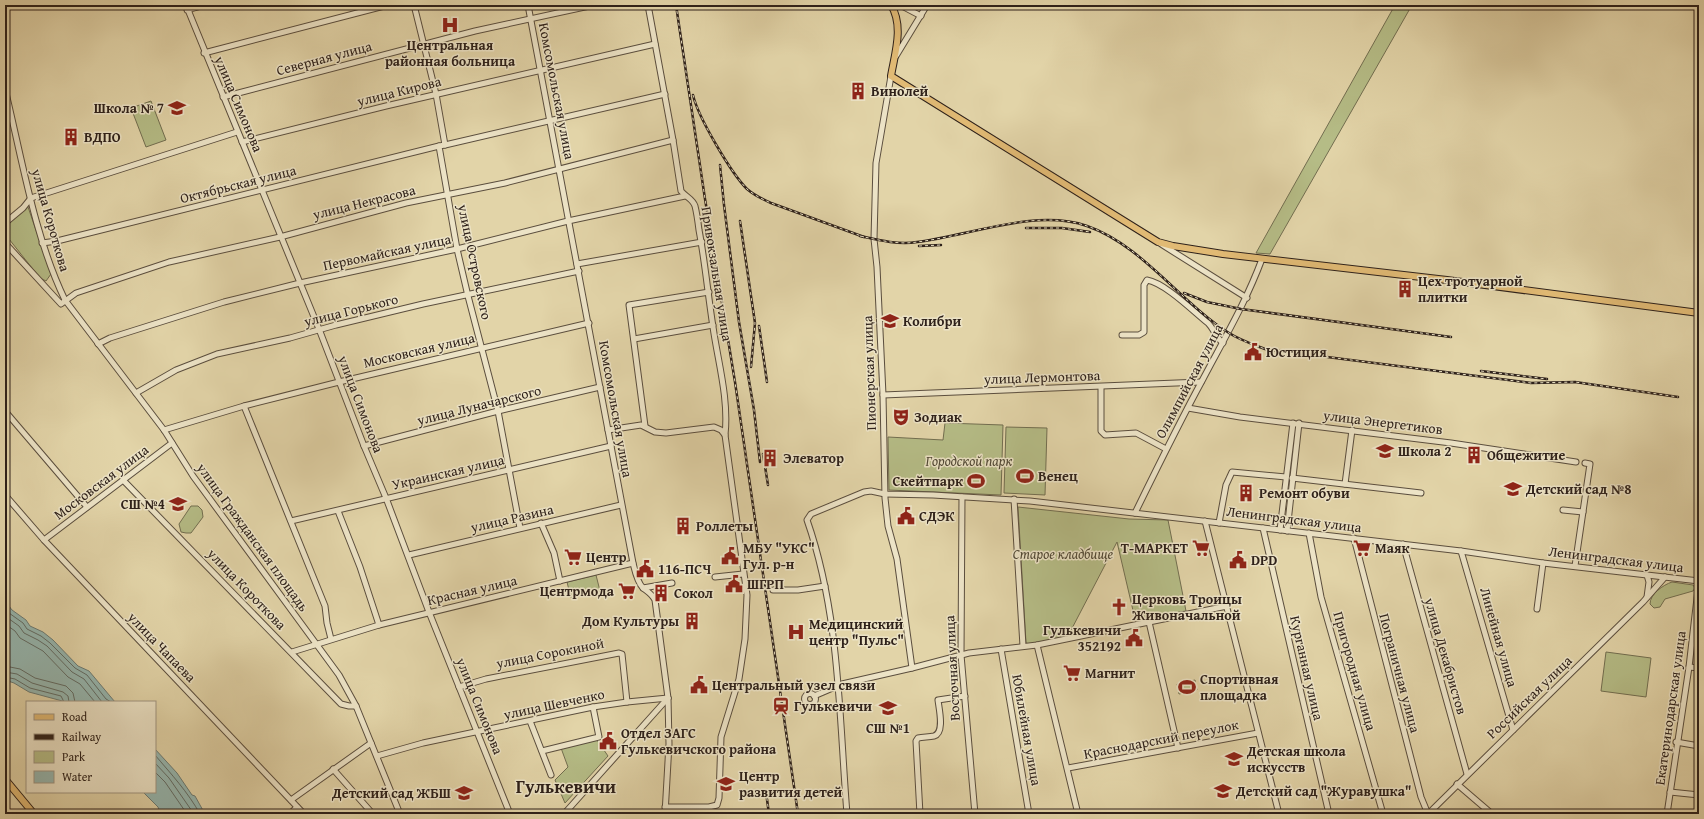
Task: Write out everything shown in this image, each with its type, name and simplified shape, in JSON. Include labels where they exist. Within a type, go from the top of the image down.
[{"type":"main road","points":[[891,5],[898,24],[891,76],[1158,242],[1173,246],[1262,259],[1439,279],[1699,313]]},
{"type":"main road","points":[[5,779],[34,814]]},
{"type":"street","points":[[187,7],[205,5]]},
{"type":"street","points":[[204,53],[388,5]]},
{"type":"street","name":"улица Островского","points":[[414,5],[436,94],[457,249],[498,411],[520,528]]},
{"type":"street","name":"Комсомольская улица","points":[[528,5],[633,563],[638,580],[643,588],[652,595],[655,600],[668,698],[669,744],[665,814]]},
{"type":"street","name":"Северная улица","points":[[223,97],[424,44],[531,18],[594,5]]},
{"type":"street","name":"Привокзальная улица","points":[[648,5],[681,191],[685,196],[692,200],[695,206],[702,242],[713,326],[725,398],[727,421],[725,435],[747,595],[745,639],[737,689],[721,736],[717,805],[709,807],[665,807]]},
{"type":"street","points":[[900,5],[921,16]]},
{"type":"street","points":[[894,58],[927,5]]},
{"type":"street","name":"улица Симонова","points":[[187,7],[204,53],[319,329],[364,446],[409,556],[429,612],[510,814]]},
{"type":"street","name":"улица Кирова","points":[[242,142],[541,69],[656,44]]},
{"type":"street","name":"Пионерская улица","points":[[891,76],[876,163],[874,239],[877,267],[883,395],[885,494],[888,526],[897,559],[912,668]]},
{"type":"street","name":"улица Короткова","points":[[5,89],[42,243],[54,277],[65,300],[164,430],[172,443]]},
{"type":"street","name":"Октябрьская улица","points":[[42,243],[57,241],[152,218],[442,145],[665,94]]},
{"type":"street","points":[[5,223],[23,208],[31,198],[237,132]]},
{"type":"street","name":"улица Некрасова","points":[[65,300],[76,293],[92,287],[168,262],[280,237],[362,214],[560,170],[673,140]]},
{"type":"street","name":"Первомайская улица","points":[[98,344],[110,338],[224,302],[300,283],[457,249],[568,221],[685,196]]},
{"type":"street","points":[[577,264],[702,242]]},
{"type":"street","points":[[1158,242],[1247,298]]},
{"type":"street","points":[[5,243],[61,304],[65,300]]},
{"type":"street","name":"Олимпийская улица","points":[[1135,513],[1166,449],[1247,298],[1262,259]]},
{"type":"street","name":"улица Горького","points":[[136,393],[176,370],[217,354],[290,338],[319,329],[423,304],[468,296],[579,271]]},
{"type":"street","points":[[1122,335],[1139,335],[1144,332],[1144,285],[1147,280],[1154,281],[1163,287],[1208,323],[1212,327],[1216,336],[1223,343]]},
{"type":"street","points":[[645,426],[629,305],[709,292]]},
{"type":"street","name":"Московская улица","points":[[164,430],[244,406],[339,382],[589,323]]},
{"type":"street","points":[[634,339],[713,326]]},
{"type":"street","name":"улица Лермонтова","points":[[883,395],[1201,382]]},
{"type":"street","name":"улица Луначарского","points":[[364,446],[498,411],[600,387]]},
{"type":"street","points":[[1101,387],[1101,431],[1105,435],[1136,433],[1166,449]]},
{"type":"street","points":[[244,406],[325,606],[331,639]]},
{"type":"street","name":"улица Энергетиков","points":[[1188,408],[1576,462]]},
{"type":"street","points":[[5,411],[87,507]]},
{"type":"street","points":[[1280,530],[1286,477],[1296,423]]},
{"type":"street","points":[[1287,530],[1296,423]]},
{"type":"street","points":[[608,430],[636,425],[645,426],[655,432],[666,433],[702,427],[714,427],[721,430],[725,435]]},
{"type":"street","points":[[1345,484],[1352,430]]},
{"type":"street","name":"Московская улица","points":[[44,540],[172,443]]},
{"type":"street","name":"улица Гражданская площадь","points":[[172,443],[191,474],[317,644]]},
{"type":"street","name":"Украинская улица","points":[[291,521],[610,446]]},
{"type":"street","points":[[1575,566],[1583,512],[1587,463]]},
{"type":"street","points":[[1219,522],[1226,485],[1232,472],[1286,477]]},
{"type":"street","points":[[1292,478],[1421,493]]},
{"type":"street","name":"улица Короткова","points":[[123,480],[341,704],[356,706]]},
{"type":"street","name":"Ленинградская улица","points":[[825,586],[818,552],[807,520],[808,518],[812,514],[864,492],[878,491],[885,494],[1014,499],[1354,538],[1543,563],[1699,581]]},
{"type":"street","name":"улица Чапаева","points":[[5,495],[44,540],[304,814]]},
{"type":"street","name":"Восточная улица","points":[[962,497],[961,655],[975,814]]},
{"type":"street","points":[[1014,499],[1023,646]]},
{"type":"street","name":"улица Разина","points":[[409,556],[520,528],[621,505]]},
{"type":"street","points":[[1563,510],[1583,512]]},
{"type":"street","points":[[338,511],[360,567],[379,625]]},
{"type":"street","points":[[1205,521],[1279,814]]},
{"type":"street","points":[[541,524],[554,553],[560,581]]},
{"type":"street","name":"Курганная улица","points":[[1263,528],[1329,814]]},
{"type":"street","name":"Пригородная улица","points":[[1309,533],[1321,597],[1383,814]]},
{"type":"street","name":"Пограничная улица","points":[[1354,538],[1419,789],[1428,814]]},
{"type":"street","name":"улица Декабристов","points":[[1403,544],[1467,774]]},
{"type":"street","name":"Линейная улица","points":[[1461,551],[1513,730]]},
{"type":"street","name":"Красная улица","points":[[292,652],[379,625],[633,563]]},
{"type":"street","points":[[1537,609],[1543,563]]},
{"type":"street","points":[[715,577],[744,574]]},
{"type":"street","points":[[1646,575],[1649,582],[1647,597]]},
{"type":"street","name":"Российская улица","points":[[1428,814],[1647,597],[1665,577]]},
{"type":"street","name":"Екатеринодарская улица","points":[[1667,814],[1676,742],[1689,667],[1699,581]]},
{"type":"street","points":[[643,588],[672,583]]},
{"type":"street","points":[[773,590],[798,590],[825,586],[838,685],[846,814]]},
{"type":"street","points":[[814,696],[838,685],[961,655],[1037,645],[1227,606]]},
{"type":"street","points":[[1149,622],[1178,748]]},
{"type":"street","points":[[317,644],[339,675],[356,706],[400,814]]},
{"type":"street","points":[[1037,645],[1078,814]]},
{"type":"street","name":"Юбилейная улица","points":[[1001,649],[1029,814]]},
{"type":"street","name":"улица Сорокиной","points":[[459,687],[486,678],[619,652],[622,654],[627,702]]},
{"type":"street","points":[[1689,667],[1699,668]]},
{"type":"street","points":[[920,814],[916,741],[918,738],[935,736],[939,733],[938,700],[965,696]]},
{"type":"street","points":[[567,813],[668,698]]},
{"type":"street","name":"улица Шевченко","points":[[377,756],[424,743],[593,707],[668,698]]},
{"type":"street","points":[[542,751],[599,737],[593,707]]},
{"type":"street","points":[[530,721],[552,775]]},
{"type":"street","name":"Краснодарский переулок","points":[[1068,768],[1258,733]]},
{"type":"street","points":[[1676,742],[1699,746]]},
{"type":"street","points":[[291,800],[371,743]]},
{"type":"street","points":[[333,769],[372,813]]},
{"type":"street","points":[[1457,784],[1492,814]]},
{"type":"street","points":[[1670,792],[1699,795]]},
{"type":"street","points":[[290,814],[297,807]]},
{"type":"green space","points":[[1395,5],[1412,5],[1270,254],[1256,253]]},
{"type":"green space","points":[[151,101],[166,140],[146,147],[131,108]]},
{"type":"green space","points":[[27,204],[51,274],[46,281],[40,278],[5,234],[5,226]]},
{"type":"green space","name":"Городской парк","points":[[945,423],[1003,425],[1001,495],[889,490],[888,437],[943,440]]},
{"type":"green space","name":"Венец","points":[[1006,427],[1047,428],[1045,495],[1004,493]]},
{"type":"green space","points":[[191,506],[198,506],[202,510],[203,517],[191,533],[181,532],[179,524]]},
{"type":"green space","name":"Старое кладбище","points":[[1018,507],[1129,519],[1168,520],[1186,611],[1135,619],[1117,542],[1068,636],[1034,645],[1026,643]]},
{"type":"green space","points":[[596,575],[600,591],[571,598],[567,582]]},
{"type":"green space","points":[[1672,582],[1693,585],[1695,588],[1693,591],[1665,599],[1660,607],[1654,608],[1650,604],[1652,597],[1665,585]]},
{"type":"green space","points":[[1606,652],[1651,658],[1646,697],[1601,691]]},
{"type":"green space","name":"Спортивная площадка","points":[[1195,680],[1197,690],[1179,694],[1177,684]]},
{"type":"green space","points":[[597,740],[608,756],[565,803],[555,780],[568,767],[561,748]]},
{"type":"water","points":[[5,601],[12,610],[26,620],[30,626],[43,632],[53,640],[78,666],[89,671],[114,701],[62,701],[29,692],[14,683],[5,680]]},
{"type":"water","points":[[156,750],[177,773],[192,795],[195,796],[205,814],[161,814],[158,807],[144,793],[156,793]]},
{"type":"railway","points":[[676,5],[705,199],[735,382],[798,814]]},
{"type":"railway","points":[[693,95],[701,117],[724,158],[747,189],[758,197],[771,203],[864,237]]},
{"type":"railway","points":[[720,165],[739,322],[754,410],[760,462]]},
{"type":"railway","points":[[860,236],[888,242],[910,243],[937,239],[1002,225],[1046,220],[1067,221],[1087,226],[1126,246],[1211,320],[1229,333],[1246,342],[1265,349],[1531,383],[1575,382],[1678,397]]},
{"type":"railway","points":[[740,221],[755,323],[751,367]]},
{"type":"railway","points":[[1026,228],[1062,228],[1090,232]]},
{"type":"railway","points":[[919,246],[941,245]]},
{"type":"railway","points":[[1184,293],[1207,302],[1241,309],[1451,337]]},
{"type":"railway","points":[[759,326],[767,382]]},
{"type":"railway","points":[[1481,371],[1547,379]]},
{"type":"railway","points":[[763,454],[768,485]]},
{"type":"railway","points":[[766,792],[769,814]]},
{"type":"place","name":"Центральная районная больница","points":[[450,25]]},
{"type":"place","name":"Винолей","points":[[858,91]]},
{"type":"place","name":"Школа № 7","points":[[177,108]]},
{"type":"place","name":"ВДПО","points":[[71,137]]},
{"type":"place","name":"Цех тротуарной плитки","points":[[1405,289]]},
{"type":"place","name":"Колибри","points":[[890,321]]},
{"type":"place","name":"Юстиция","points":[[1253,352]]},
{"type":"place","name":"Зодиак","points":[[901,417]]},
{"type":"place","name":"Школа 2","points":[[1385,451]]},
{"type":"place","name":"Общежитие","points":[[1474,455]]},
{"type":"place","name":"Элеватор","points":[[770,458]]},
{"type":"place","name":"Венец","points":[[1025,476]]},
{"type":"place","name":"Скейтпарк","points":[[976,481]]},
{"type":"place","name":"Детский сад №8","points":[[1513,489]]},
{"type":"place","name":"Ремонт обуви","points":[[1246,493]]},
{"type":"place","name":"СШ №4","points":[[178,504]]},
{"type":"place","name":"СДЭК","points":[[906,516]]},
{"type":"place","name":"Роллеты","points":[[683,526]]},
{"type":"place","name":"Т-МАРКЕТ","points":[[1201,548]]},
{"type":"place","name":"Маяк","points":[[1362,548]]},
{"type":"place","name":"МБУ \"УКС\" Гул. р-н","points":[[730,556]]},
{"type":"place","name":"Центр","points":[[573,557]]},
{"type":"place","name":"DPD","points":[[1238,560]]},
{"type":"place","name":"116-ПСЧ","points":[[645,569]]},
{"type":"place","name":"ШГРП","points":[[734,584]]},
{"type":"place","name":"Центрмода","points":[[627,591]]},
{"type":"place","name":"Сокол","points":[[661,593]]},
{"type":"place","name":"Церковь Троицы Живоначальной","points":[[1119,607]]},
{"type":"place","name":"Дом Культуры","points":[[692,621]]},
{"type":"place","name":"Медицинский центр \"Пульс\"","points":[[796,632]]},
{"type":"place","name":"Гулькевичи 352192","points":[[1134,638]]},
{"type":"place","name":"Магнит","points":[[1072,673]]},
{"type":"place","name":"Центральный узел связи","points":[[699,685]]},
{"type":"place","name":"Спортивная площадка","points":[[1187,687]]},
{"type":"place","name":"Гулькевичи","points":[[781,706]]},
{"type":"place","name":"СШ №1","points":[[888,708]]},
{"type":"place","name":"Отдел ЗАГС Гулькевичского района","points":[[608,741]]},
{"type":"place","name":"Детская школа искусств","points":[[1234,759]]},
{"type":"place","name":"Центр развития детей","points":[[726,784]]},
{"type":"place","name":"Детский сад \"Журавушка\"","points":[[1223,791]]},
{"type":"place","name":"Детский сад ЖБШ","points":[[464,793]]},
{"type":"district","name":"Гулькевичи","points":[[566,787]]}]
